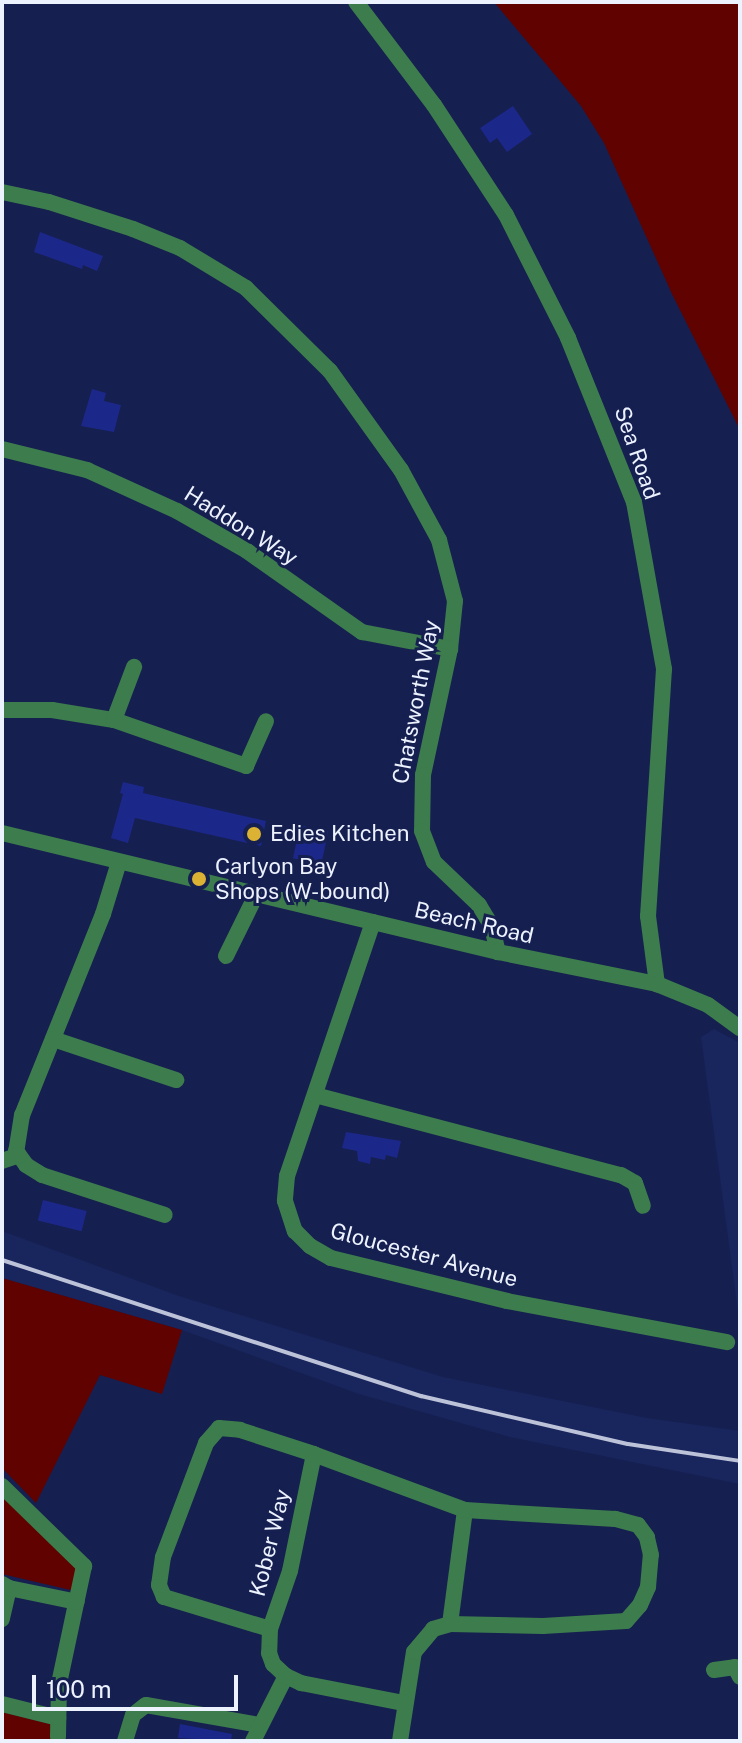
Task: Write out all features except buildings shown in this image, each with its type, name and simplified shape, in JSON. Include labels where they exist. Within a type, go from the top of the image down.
[{"type":"street","name":"Sea Road","points":[[356,2],[434,105],[506,215],[593,395],[634,502],[664,669],[648,916],[657,984]]},
{"type":"street","name":"Chatsworth Way","points":[[2,192],[93,214],[180,248],[246,288],[288,326],[370,423],[429,519],[453,585],[455,622],[423,775],[422,831],[434,862],[479,905],[492,927],[498,952]]},
{"type":"street","name":"Haddon Way","points":[[2,449],[87,470],[177,511],[247,551],[362,632],[450,649]]},
{"type":"street","points":[[114,720],[134,667]]},
{"type":"street","points":[[2,710],[52,710],[114,720],[246,766],[266,721]]},
{"type":"street","name":"Beach Road","points":[[2,833],[498,952],[657,984],[708,1005],[740,1028]]},
{"type":"street","points":[[119,862],[103,914],[16,1134],[19,1155],[26,1165],[42,1175],[165,1215]]},
{"type":"street","points":[[226,956],[256,895]]},
{"type":"street","name":"Gloucester Avenue","points":[[373,922],[285,1189],[288,1217],[295,1231],[310,1246],[331,1258],[507,1301],[727,1342]]},
{"type":"street","points":[[53,1039],[176,1080]]},
{"type":"street","points":[[315,1095],[621,1175],[635,1183],[643,1206]]},
{"type":"street","points":[[2,1161],[19,1155]]},
{"type":"street","points":[[270,1629],[164,1597],[159,1585],[163,1557],[206,1443],[219,1428],[240,1430],[314,1454],[465,1510],[615,1519],[638,1525],[647,1537],[651,1555],[648,1587],[640,1605],[626,1621],[543,1626],[450,1624],[433,1629],[414,1652],[400,1741]]},
{"type":"street","name":"Kober Way","points":[[286,1676],[273,1664],[269,1653],[270,1629],[290,1571],[314,1454]]},
{"type":"street","points":[[2,1486],[84,1566],[59,1684],[63,1720],[57,1739]]},
{"type":"street","points":[[450,1624],[465,1510]]},
{"type":"street","points":[[2,1619],[5,1586],[77,1602]]},
{"type":"street","points":[[714,1670],[735,1667],[740,1677]]},
{"type":"street","points":[[125,1741],[133,1715],[146,1705],[256,1733],[286,1676],[349,1695],[404,1703]]},
{"type":"street","points":[[2,1704],[63,1720]]},
{"type":"shaded area","points":[[494,2],[740,2],[740,430],[672,294],[604,143],[581,106]]},
{"type":"shaded area","points":[[714,1029],[740,1043],[740,1326],[701,1037]]},
{"type":"shaded area","points":[[2,1231],[179,1296],[443,1377],[647,1418],[740,1431],[740,1484],[510,1437],[359,1394],[182,1330],[2,1278]]},
{"type":"shaded area","points":[[2,1278],[182,1330],[162,1394],[100,1375],[36,1503],[2,1468]]},
{"type":"shaded area","points":[[2,1486],[84,1566],[79,1592],[2,1574]]},
{"type":"shaded area","points":[[2,1712],[58,1726],[55,1741],[2,1741]]},
{"type":"railway","points":[[2,1260],[421,1396],[628,1444],[740,1461]]},
{"type":"place","name":"Edies Kitchen","points":[[254,834]]},
{"type":"place","name":"Carlyon Bay Shops (W-bound)","points":[[199,879]]}]
